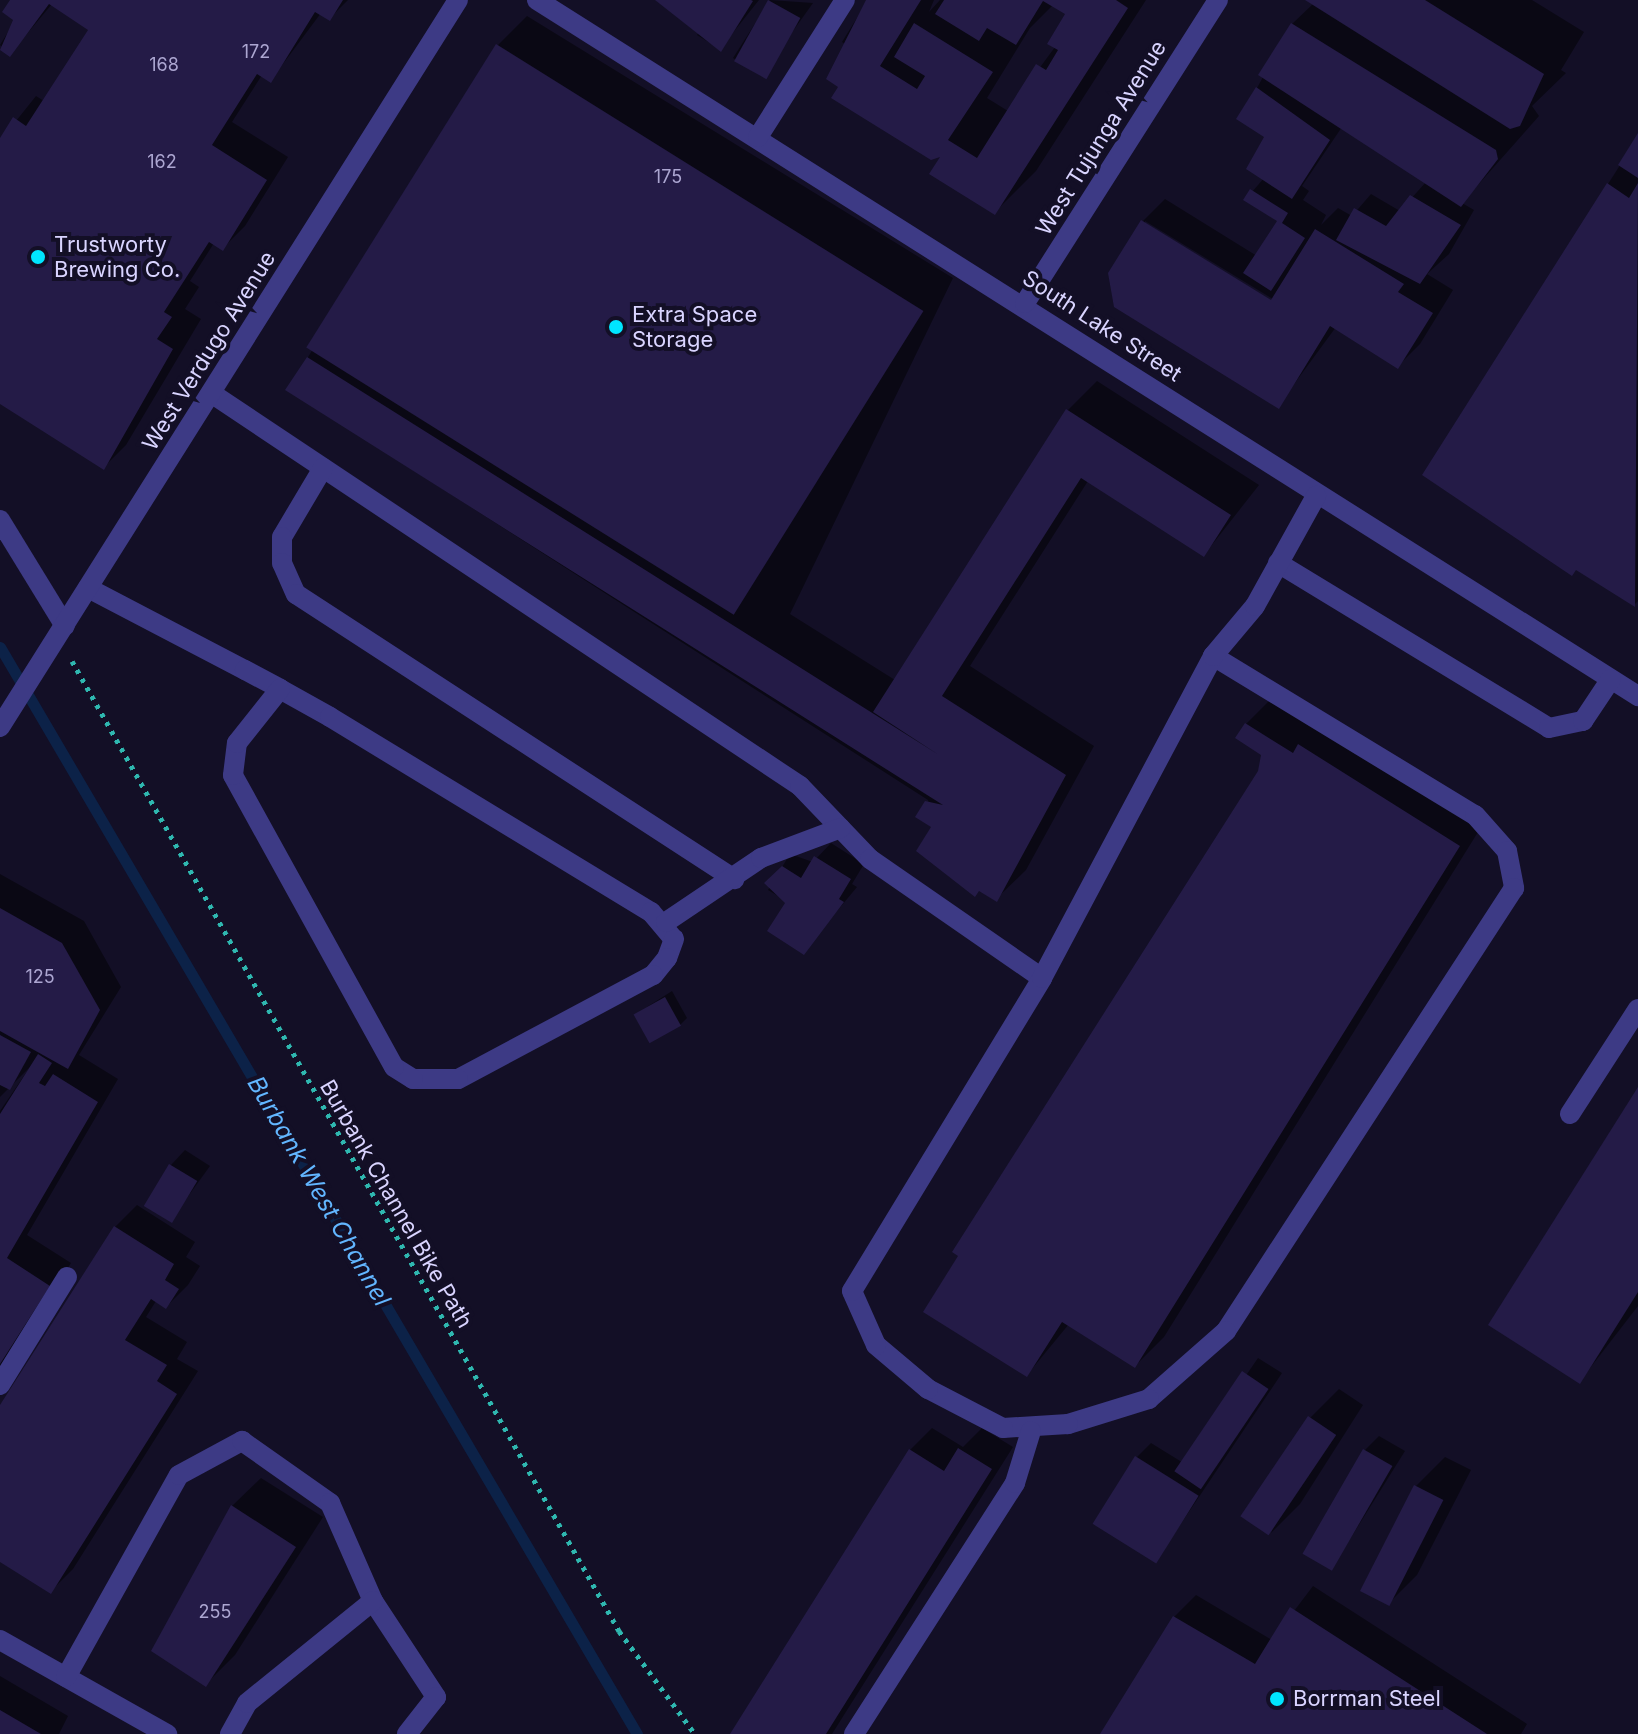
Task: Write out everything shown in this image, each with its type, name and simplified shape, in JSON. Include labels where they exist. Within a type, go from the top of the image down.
[{"type":"street","name":"West Verdugo Avenue","points":[[0,727],[458,0]]},
{"type":"street","name":"South Lake Street","points":[[537,0],[1025,303],[1316,496],[1638,696]]},
{"type":"street","points":[[758,137],[845,0]]},
{"type":"street","name":"West Tujunga Avenue","points":[[1025,303],[1218,0]]},
{"type":"street","points":[[211,393],[800,786],[870,859],[1042,978]]},
{"type":"street","points":[[323,468],[282,537],[282,563],[296,594],[734,879]]},
{"type":"street","points":[[1213,656],[1475,815],[1507,851],[1514,888],[1226,1331],[1149,1399],[1031,1431],[1003,1428],[928,1389],[876,1345],[852,1291],[1042,978],[1213,656],[1278,563],[1316,496]]},
{"type":"street","points":[[0,520],[65,626]]},
{"type":"street","points":[[1278,563],[1549,728],[1583,721],[1611,679]]},
{"type":"street","points":[[88,588],[280,689],[666,922],[674,939],[653,975],[458,1079],[413,1079],[379,1051],[233,775],[237,743],[280,689]]},
{"type":"street","points":[[666,922],[761,858],[841,828]]},
{"type":"street","points":[[1570,1114],[1638,1009]]},
{"type":"street","points":[[0,1385],[67,1277]]},
{"type":"street","points":[[854,1734],[1015,1483],[1031,1431]]},
{"type":"street","points":[[66,1677],[179,1475],[242,1441],[330,1503],[373,1601],[436,1697],[407,1734]]},
{"type":"street","points":[[230,1734],[247,1703],[373,1601]]},
{"type":"street","points":[[0,1640],[160,1732]]},
{"type":"path","name":"Burbank Channel Bike Path","points":[[85,679],[151,811],[619,1631],[695,1734]]},
{"type":"building","points":[[10,0],[343,0],[330,21],[315,12],[271,83],[257,74],[212,145],[267,180],[223,251],[209,242],[164,312],[172,317],[157,339],[173,349],[104,470],[0,404],[0,138],[13,117],[26,126],[88,30],[49,4],[10,57],[0,50],[13,20],[2,12]]},
{"type":"building","points":[[655,0],[751,0],[753,1],[721,52]]},
{"type":"building","points":[[768,0],[800,18],[766,79],[734,61]]},
{"type":"building","points":[[866,0],[921,0],[880,66],[917,89],[925,76],[894,57],[914,23],[993,72],[948,140],[977,158],[1036,64],[1046,70],[1058,50],[1047,44],[1065,14],[1043,1],[1016,45],[987,28],[979,41],[935,14],[944,0],[1116,0],[1128,8],[995,215],[929,174],[940,157],[931,160],[831,98],[838,87],[826,79]]},
{"type":"building","points":[[1305,0],[1425,0],[1544,74],[1520,126],[1510,129]]},
{"type":"building","points":[[1291,23],[1496,150],[1498,159],[1461,207],[1258,75]]},
{"type":"building","name":"Extra Space Storage","points":[[496,44],[923,311],[734,615],[306,348]]},
{"type":"building","points":[[1256,87],[1330,140],[1292,199],[1246,169],[1264,137],[1236,119]]},
{"type":"building","points":[[1638,133],[1638,178],[1618,165]]},
{"type":"building","points":[[1607,183],[1629,198],[1638,183],[1635,607],[1576,570],[1572,576],[1422,475]]},
{"type":"building","points":[[1250,189],[1288,213],[1282,223],[1305,238],[1271,291],[1243,273],[1277,221],[1243,200]]},
{"type":"building","points":[[1410,195],[1461,225],[1420,284],[1336,240],[1354,208],[1386,226]]},
{"type":"building","points":[[1141,220],[1271,300],[1315,229],[1404,284],[1398,292],[1433,313],[1398,369],[1330,326],[1279,409],[1114,307],[1108,273]]},
{"type":"building","points":[[307,357],[939,755],[873,712],[1066,409],[1231,515],[1204,557],[1081,478],[942,696],[1066,775],[997,902],[979,891],[975,897],[916,851],[931,827],[915,817],[925,801],[943,805],[285,390]]},
{"type":"building","points":[[1245,723],[1293,753],[1298,744],[1460,846],[1135,1368],[1062,1322],[1027,1377],[923,1312],[958,1256],[952,1252],[1258,771],[1261,755],[1235,738]]},
{"type":"building","points":[[814,856],[851,879],[839,899],[844,902],[804,955],[767,931],[785,903],[764,883],[782,866],[801,878]]},
{"type":"building","points":[[0,908],[62,943],[100,1010],[68,1069],[0,1031]]},
{"type":"building","points":[[665,997],[681,1026],[650,1043],[634,1014]]},
{"type":"building","points":[[0,1035],[31,1052],[10,1090],[0,1085]]},
{"type":"building","points":[[38,1054],[52,1063],[39,1083],[45,1086],[53,1074],[98,1102],[7,1258],[50,1286],[0,1364],[0,1114]]},
{"type":"building","points":[[1638,1087],[1638,1292],[1580,1384],[1488,1325]]},
{"type":"building","points":[[169,1164],[197,1181],[172,1223],[144,1206]]},
{"type":"building","points":[[114,1226],[174,1264],[165,1280],[179,1289],[166,1309],[151,1299],[125,1340],[167,1365],[157,1381],[177,1394],[51,1594],[0,1562],[0,1405]]},
{"type":"building","points":[[1242,1371],[1269,1389],[1201,1489],[1174,1471]]},
{"type":"building","points":[[1308,1416],[1336,1435],[1269,1535],[1240,1516]]},
{"type":"building","points":[[958,1448],[992,1469],[826,1734],[730,1734],[909,1449],[944,1471]]},
{"type":"building","points":[[1363,1449],[1392,1466],[1332,1571],[1302,1554]]},
{"type":"building","points":[[1135,1456],[1199,1496],[1156,1564],[1093,1524]]},
{"type":"building","points":[[1414,1485],[1443,1500],[1389,1606],[1360,1591]]},
{"type":"building","points":[[231,1505],[296,1547],[206,1687],[151,1651]]},
{"type":"building","name":"Borrman Steel","points":[[1290,1607],[1487,1734],[1100,1734],[1173,1616],[1255,1664]]},
{"type":"building","points":[[0,1710],[41,1734],[0,1734]]},
{"type":"waterway","name":"Burbank West Channel","points":[[0,647],[637,1734]]},
{"type":"place","name":"Trustworty Brewing Co.","points":[[38,257]]},
{"type":"place","name":"Extra Space Storage","points":[[616,327]]},
{"type":"place","name":"Borrman Steel","points":[[1277,1699]]}]
